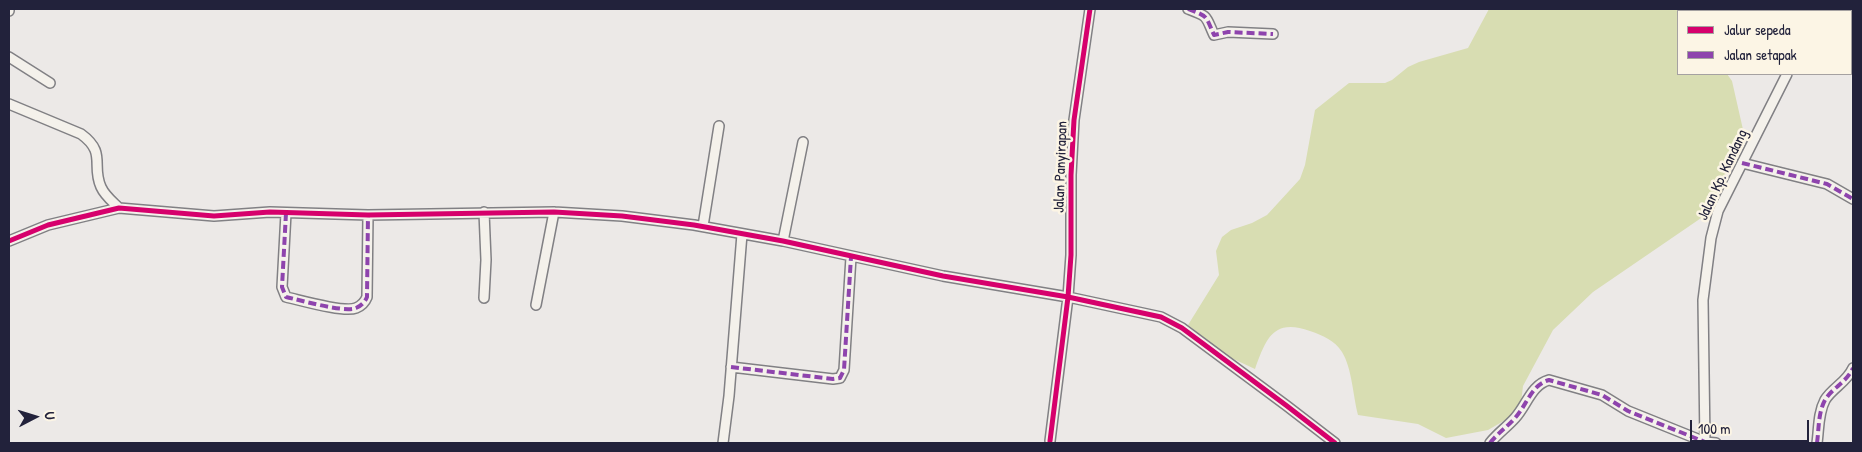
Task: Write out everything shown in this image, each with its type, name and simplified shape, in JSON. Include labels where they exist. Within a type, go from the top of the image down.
[{"type":"street","name":"Jalan Panyirapan","points":[[1050,441],[1068,297],[1071,255],[1072,151],[1081,66],[1090,9]]},
{"type":"street","points":[[1188,9],[1208,19],[1214,35],[1228,32],[1273,34]]},
{"type":"street","points":[[9,57],[50,83]]},
{"type":"street","name":"Jalan Kp. Kandang","points":[[1705,443],[1703,300],[1711,238],[1718,211],[1787,75]]},
{"type":"street","points":[[9,104],[81,134],[91,142],[96,152],[101,186],[108,197],[120,208]]},
{"type":"street","points":[[703,226],[719,126]]},
{"type":"street","points":[[783,241],[803,142]]},
{"type":"street","points":[[1742,163],[1827,184],[1853,199]]},
{"type":"street","points":[[9,241],[48,225],[120,208],[214,216],[286,213],[368,215],[554,212],[622,216],[703,226],[783,241],[943,276],[1134,310],[1170,321],[1335,443]]},
{"type":"street","points":[[484,212],[486,260],[484,298]]},
{"type":"street","points":[[536,304],[554,212]]},
{"type":"street","points":[[286,213],[282,287],[286,297],[330,307],[352,309],[358,308],[367,297],[368,215]]},
{"type":"street","points":[[723,443],[742,234]]},
{"type":"street","points":[[731,367],[833,379],[840,378],[844,370],[851,257]]},
{"type":"street","points":[[1817,443],[1820,414],[1826,399],[1850,376],[1853,368]]},
{"type":"street","points":[[1490,443],[1515,418],[1537,386],[1549,380],[1602,394],[1628,411],[1705,443],[1716,443]]},
{"type":"green space","points":[[1489,9],[1707,9],[1677,10],[1677,75],[1728,75],[1732,81],[1744,134],[1707,214],[1593,292],[1553,330],[1523,386],[1521,403],[1514,415],[1488,430],[1446,438],[1418,424],[1358,415],[1345,359],[1336,344],[1328,339],[1310,331],[1297,328],[1287,327],[1279,329],[1267,340],[1255,369],[1227,356],[1188,325],[1219,275],[1216,251],[1222,237],[1231,230],[1252,223],[1267,215],[1300,179],[1305,165],[1315,110],[1349,83],[1385,83],[1392,80],[1408,67],[1419,62],[1468,48]]},
{"type":"marked path","points":[[1188,9],[1206,18],[1214,35],[1228,32],[1273,34]]},
{"type":"marked path","points":[[1742,163],[1827,184],[1853,199]]},
{"type":"marked path","points":[[286,213],[282,287],[286,297],[342,309],[356,308],[367,297],[368,215]]},
{"type":"marked path","points":[[731,367],[833,379],[840,378],[844,370],[851,257]]},
{"type":"marked path","points":[[1817,443],[1820,416],[1825,400],[1853,368]]},
{"type":"marked path","points":[[1490,443],[1515,418],[1533,391],[1549,380],[1602,395],[1628,411],[1705,442]]},
{"type":"cycle path","points":[[1050,441],[1068,297],[1071,255],[1071,175],[1074,120],[1090,9]]},
{"type":"cycle path","points":[[9,241],[48,225],[119,208],[214,216],[270,212],[368,215],[554,212],[622,216],[694,225],[783,241],[943,276],[1068,297],[1161,317],[1182,328],[1335,443]]}]
